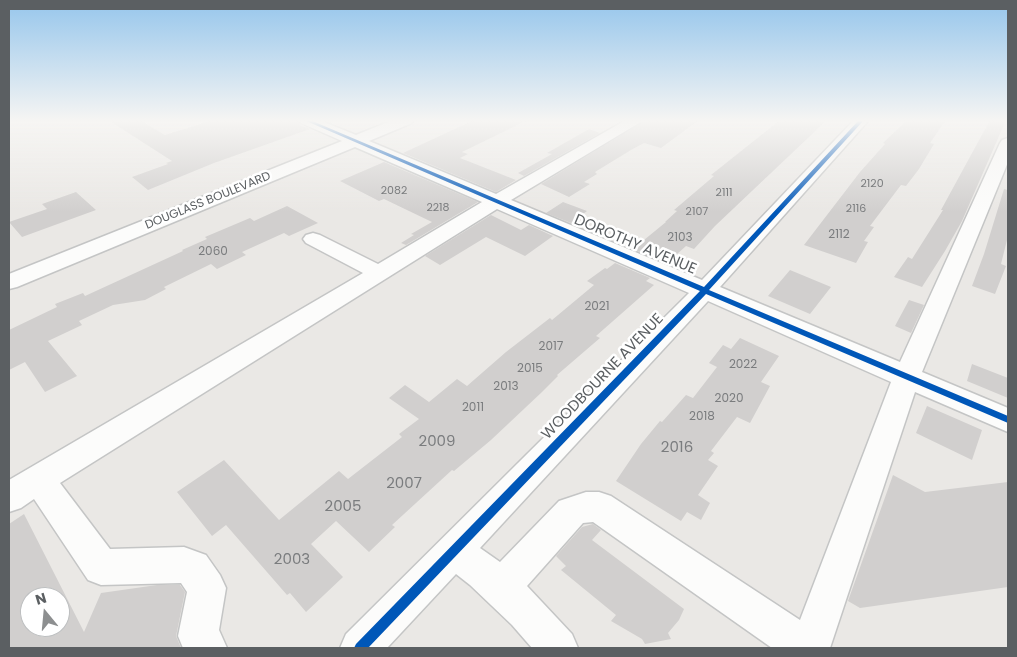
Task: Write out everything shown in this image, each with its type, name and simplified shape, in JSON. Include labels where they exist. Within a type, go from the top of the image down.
[{"type":"street","name":"DOUGLASS BOULEVARD","points":[[9,282],[332,151]]},
{"type":"street","name":"DOROTHY AVENUE","points":[[379,151],[706,289],[1008,420]]},
{"type":"street","points":[[208,648],[198,636],[207,588],[193,568],[184,565],[101,567],[24,488],[497,201],[584,151]]},
{"type":"street","name":"WOODBOURNE AVENUE","points":[[360,648],[706,289],[834,151]]},
{"type":"street","points":[[810,648],[907,376],[1005,151]]},
{"type":"street","points":[[313,239],[379,274]]},
{"type":"street","points":[[501,588],[571,512],[586,507],[599,508],[806,648]]},
{"type":"street","points":[[453,551],[483,572],[526,611],[558,648]]},
{"type":"building","points":[[156,151],[249,151],[148,190],[132,177],[172,161]]},
{"type":"building","points":[[408,151],[465,151],[462,152],[468,154],[460,158],[516,180],[496,192],[403,153]]},
{"type":"building","points":[[551,151],[569,151],[524,176],[518,173],[552,154],[547,153]]},
{"type":"building","points":[[596,151],[630,151],[595,172],[597,174],[584,182],[590,184],[569,197],[541,184]]},
{"type":"building","points":[[742,151],[795,151],[715,226],[694,249],[686,246],[667,263],[633,249],[666,222],[677,211],[674,210],[714,176],[711,175]]},
{"type":"building","points":[[879,151],[930,151],[906,186],[901,185],[870,226],[874,227],[864,241],[868,242],[856,263],[804,245],[860,172]]},
{"type":"building","points":[[973,151],[993,151],[962,221],[922,287],[894,277],[908,257],[912,259],[943,210],[941,210]]},
{"type":"building","points":[[384,162],[478,202],[406,245],[401,243],[414,235],[411,234],[432,222],[384,199],[379,201],[340,181]]},
{"type":"building","points":[[1004,189],[1008,190],[1008,236],[1001,264],[1006,266],[995,294],[972,286]]},
{"type":"building","points":[[76,192],[96,210],[22,237],[9,222],[47,209],[42,204]]},
{"type":"building","points":[[563,202],[587,211],[571,223],[546,213]]},
{"type":"building","points":[[287,206],[318,223],[289,236],[284,233],[242,252],[246,255],[217,269],[211,264],[164,287],[166,289],[145,300],[113,305],[79,321],[82,325],[48,341],[77,376],[45,392],[25,362],[9,370],[9,330],[57,307],[55,304],[83,293],[85,296],[183,251],[207,239],[205,237],[250,218],[254,221]]},
{"type":"building","points":[[491,215],[521,230],[529,225],[553,236],[525,256],[486,237],[440,265],[425,256]]},
{"type":"building","points":[[615,263],[650,278],[646,281],[654,285],[596,336],[600,338],[557,375],[542,392],[491,440],[454,471],[452,470],[392,525],[395,527],[369,552],[336,521],[311,544],[343,577],[306,612],[290,593],[287,595],[226,525],[212,536],[177,492],[224,460],[279,520],[339,471],[348,479],[402,437],[399,434],[419,419],[389,398],[405,385],[429,402],[457,379],[467,386],[506,352],[550,318],[552,320],[594,285],[587,281]]},
{"type":"building","points":[[790,270],[831,287],[810,314],[768,296]]},
{"type":"building","points":[[909,300],[924,305],[911,333],[895,326]]},
{"type":"building","points":[[740,338],[779,356],[761,382],[770,386],[750,423],[737,417],[711,451],[714,453],[708,460],[718,466],[698,495],[710,503],[701,520],[687,512],[681,521],[616,481],[641,444],[660,421],[662,422],[686,395],[693,398],[717,367],[709,363],[723,345],[731,349]]},
{"type":"building","points":[[972,364],[1008,378],[1008,398],[967,381]]},
{"type":"building","points":[[927,406],[982,430],[972,460],[916,433]]},
{"type":"building","points":[[893,475],[925,492],[1008,482],[1008,587],[860,608],[848,601]]},
{"type":"building","points":[[24,514],[61,587],[20,587],[20,637],[70,637],[70,604],[84,632],[101,593],[157,585],[180,585],[185,592],[176,636],[181,648],[9,648],[9,524]]},
{"type":"building","points":[[593,524],[601,530],[592,540],[684,609],[679,620],[668,633],[671,639],[645,644],[642,639],[611,621],[616,615],[561,570],[566,566],[556,556],[582,527]]},
{"type":"cycle path","points":[[378,151],[1008,420]]},
{"type":"cycle path","points":[[360,648],[706,289],[834,151]]}]
